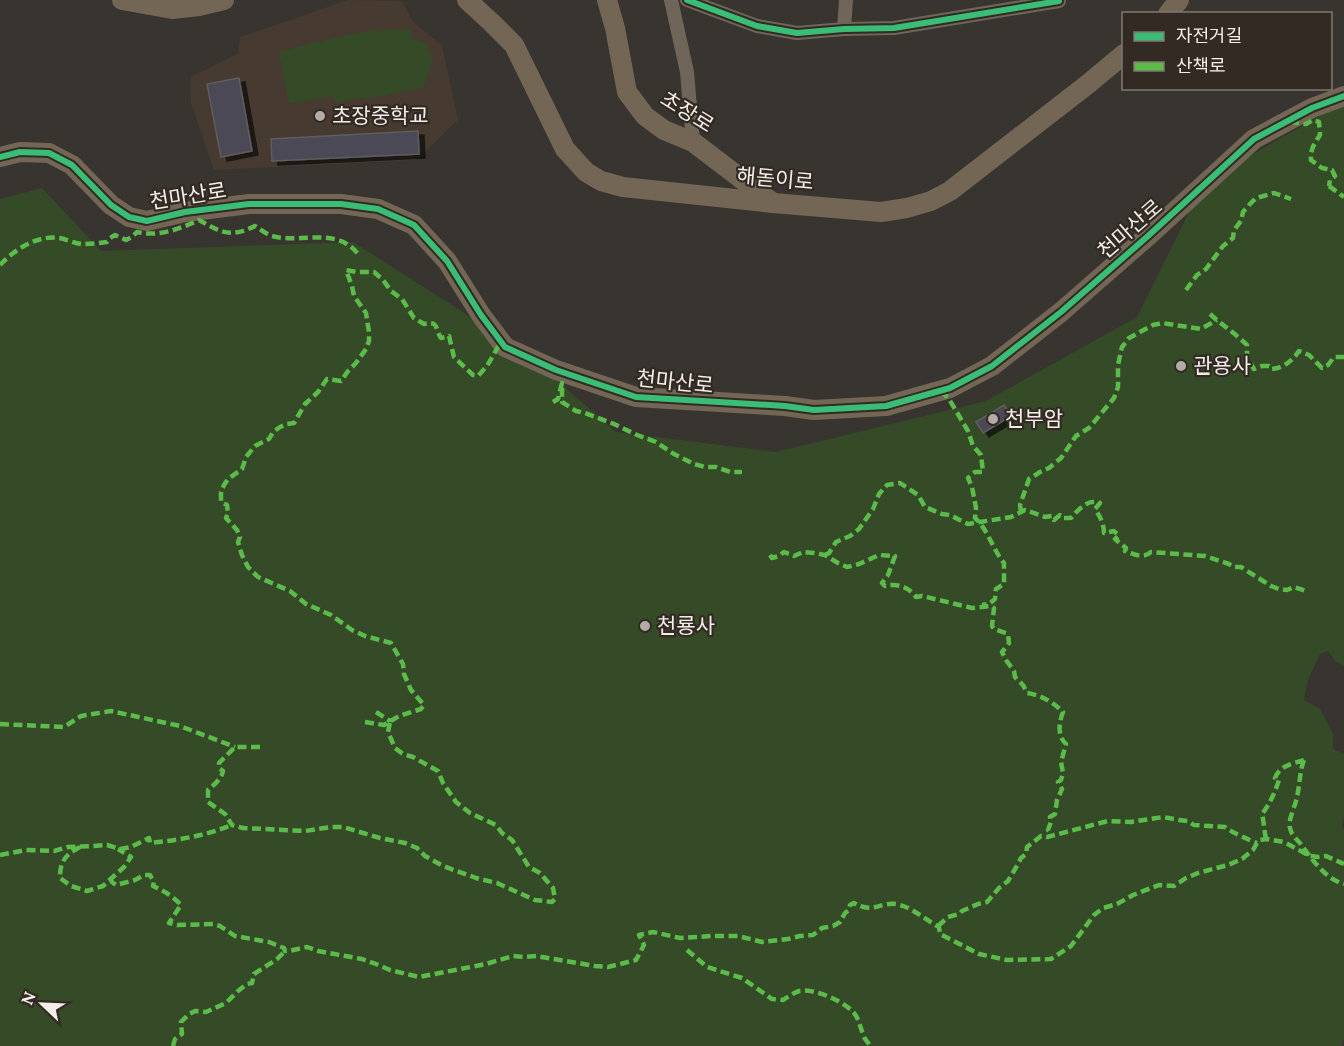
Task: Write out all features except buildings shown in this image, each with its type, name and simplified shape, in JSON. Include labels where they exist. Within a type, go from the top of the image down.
[{"type":"street","points":[[122,0],[172,9],[224,0]]},
{"type":"street","name":"해돋이로","points":[[467,0],[514,45],[565,148],[586,172],[601,181],[623,187],[773,203],[881,212],[931,201],[950,191],[1122,56]]},
{"type":"street","name":"초장로","points":[[607,0],[615,28],[627,92],[645,116],[664,130],[693,142],[773,203]]},
{"type":"street","points":[[671,0],[687,72],[693,142]]},
{"type":"street","points":[[687,0],[757,26],[797,33],[894,28],[1059,1]]},
{"type":"street","points":[[844,29],[846,0]]},
{"type":"street","points":[[1170,12],[1179,0]]},
{"type":"street","name":"천마산로","points":[[0,158],[20,152],[49,153],[72,165],[111,205],[129,217],[147,221],[185,212],[249,204],[341,204],[378,209],[414,225],[447,261],[493,333],[505,347],[556,370],[636,397],[785,406],[814,410],[886,406],[950,388],[992,366],[1087,289],[1254,139],[1312,108],[1344,96]]},
{"type":"shaded area","points":[[348,0],[402,1],[413,22],[442,45],[458,120],[416,160],[214,170],[191,103],[191,77],[238,54],[240,37]]},
{"type":"green space","points":[[389,29],[411,30],[411,39],[426,43],[432,58],[424,87],[337,103],[333,96],[289,104],[279,52],[347,35]]},
{"type":"green space","points":[[1344,105],[1344,666],[1335,661],[1328,651],[1320,654],[1308,680],[1304,700],[1320,709],[1333,733],[1333,749],[1344,754],[1342,826],[1344,830],[1344,1039],[1341,1046],[0,1046],[0,199],[42,188],[101,251],[353,242],[522,350],[616,432],[776,452],[986,401],[1137,317],[1204,182],[1337,106]]},
{"type":"marked path","points":[[1290,122],[1306,124],[1313,120],[1319,122],[1320,135],[1313,147],[1311,160],[1322,168],[1332,170],[1335,176],[1330,180],[1329,186]]},
{"type":"marked path","points":[[1329,186],[1344,197]]},
{"type":"marked path","points":[[1186,290],[1223,246],[1233,238],[1234,230],[1241,221],[1243,212],[1256,198],[1274,193],[1291,199]]},
{"type":"marked path","points":[[0,265],[27,244],[43,239],[59,238],[89,244],[107,242],[115,235],[126,240],[137,232],[153,234],[169,231],[199,220],[220,231],[232,233],[255,226],[270,235],[283,238],[339,240],[358,254]]},
{"type":"marked path","points":[[365,722],[384,725],[399,716],[421,709],[424,705],[411,690],[404,674],[403,664],[391,643],[352,630],[331,615],[306,604],[290,591],[258,577],[248,567],[242,555],[238,542],[240,537],[226,518],[227,505],[221,502],[221,492],[228,479],[242,469],[246,457],[255,446],[269,439],[280,427],[294,423],[305,404],[318,392],[327,379],[341,381],[366,349],[369,341],[366,313],[354,296],[346,270],[374,272],[391,291],[402,299],[414,318],[424,324],[435,324],[441,338],[449,336],[454,357],[473,375],[478,376],[502,344]]},
{"type":"marked path","points":[[1210,314],[1247,345],[1247,358],[1254,369],[1262,366],[1269,366],[1271,369],[1284,366],[1299,351],[1309,355],[1322,368],[1328,365],[1334,357],[1344,357]]},
{"type":"marked path","points":[[1021,512],[1020,505],[1029,479],[1061,458],[1076,436],[1089,428],[1114,398],[1118,387],[1118,365],[1122,347],[1129,338],[1153,325],[1162,323],[1201,329],[1217,320]]},
{"type":"marked path","points":[[553,402],[558,399],[562,383],[562,402],[576,411],[656,442],[694,464],[716,467],[730,472],[742,472]]},
{"type":"marked path","points":[[941,391],[949,399],[968,431],[973,446],[981,455],[983,472],[975,472],[968,478],[976,508],[975,518],[983,527],[1004,563],[1004,584],[996,589],[995,599],[989,604],[982,605]]},
{"type":"marked path","points":[[825,555],[836,542],[859,529],[873,509],[879,494],[887,485],[900,483],[918,495],[925,507],[968,524],[1011,517],[1025,510],[1045,517],[1052,516],[1054,520],[1060,515],[1063,518],[1071,518],[1087,503],[1100,503],[1095,509],[1104,533],[1114,531],[1119,536],[1115,539],[1126,548],[1125,551],[1142,556],[1151,552],[1205,556],[1233,567],[1241,567],[1279,589],[1287,590],[1294,587],[1306,591]]},
{"type":"marked path","points":[[770,555],[772,558],[784,552],[794,556],[803,552],[814,553],[825,555],[847,567],[879,555],[895,556],[888,575],[882,583],[885,586],[902,587],[916,597],[922,596],[972,608],[991,606],[994,608],[992,626],[1008,634],[1009,643],[1002,652],[1014,671],[1015,677],[1027,693],[1037,695],[1063,712],[1060,729],[1061,737],[1066,744],[1061,762],[1063,773],[1058,782],[1062,789],[1057,800],[1055,814],[1050,817],[1048,830],[1053,835]]},
{"type":"marked path","points":[[0,724],[64,727],[81,716],[111,711],[180,726],[235,747]]},
{"type":"marked path","points":[[376,712],[390,722]]},
{"type":"marked path","points":[[260,747],[235,747],[219,763],[222,774],[208,790],[208,802],[225,814],[232,825],[243,828],[305,831],[343,827],[405,843],[417,848],[425,856],[443,866],[497,883],[535,900],[552,902],[555,899],[553,888],[540,873],[529,867],[512,840],[496,825],[470,813],[456,802],[438,771],[395,748],[388,732],[390,722]]},
{"type":"marked path","points":[[1304,760],[1290,822],[1291,830],[1319,867],[1331,878],[1344,884]]},
{"type":"marked path","points":[[1266,839],[1262,814],[1279,780],[1275,778],[1283,768],[1304,760]]},
{"type":"marked path","points":[[938,926],[948,917],[987,902],[1008,881],[1021,858],[1026,854],[1027,847],[1041,836],[1047,837],[1108,821],[1131,822],[1163,817],[1188,821],[1194,825],[1225,827],[1257,843]]},
{"type":"marked path","points":[[0,855],[26,850],[54,851],[68,847],[107,845],[120,849],[131,847],[149,838],[150,843],[181,839],[232,825]]},
{"type":"marked path","points":[[110,878],[116,885],[150,875],[154,882],[153,886],[168,894],[181,905],[169,923],[177,925],[213,924],[235,936],[269,942],[284,948],[285,951],[307,947],[362,959],[390,970],[419,977],[486,964],[513,956],[536,956],[608,967],[636,960],[644,945],[639,935],[653,932],[680,938],[738,936],[762,942],[813,935],[822,928],[840,922],[850,905],[854,903],[866,908],[890,904],[907,908],[939,927],[940,934],[979,954],[1007,960],[1051,959],[1071,946],[1094,915],[1103,908],[1159,885],[1174,886],[1198,873],[1242,859],[1260,840],[1284,842],[1310,856],[1326,856],[1344,864]]},
{"type":"marked path","points":[[80,847],[64,859],[60,878],[71,886],[87,891],[103,886],[124,867],[131,857],[118,849]]},
{"type":"marked path","points":[[687,950],[707,967],[742,978],[772,999],[783,1000],[799,991],[813,991],[836,1000],[854,1013],[870,1046]]},
{"type":"marked path","points":[[173,1046],[175,1039],[182,1034],[181,1022],[189,1014],[195,1011],[206,1012],[226,1003],[247,984],[252,983],[254,974],[285,951]]},
{"type":"cycle path","points":[[687,0],[757,26],[797,33],[894,28],[1059,1]]},
{"type":"cycle path","points":[[0,157],[20,152],[49,153],[72,165],[111,205],[129,217],[147,221],[185,212],[249,204],[341,204],[378,209],[414,225],[447,261],[481,315],[505,347],[556,370],[636,397],[785,406],[814,410],[886,406],[950,388],[992,366],[1061,312],[1254,139],[1312,108],[1344,96]]},
{"type":"place","name":"초장중학교","points":[[320,116]]},
{"type":"place","name":"관용사","points":[[1181,366]]},
{"type":"place","name":"천부암","points":[[993,419]]},
{"type":"place","name":"천룡사","points":[[645,626]]}]
